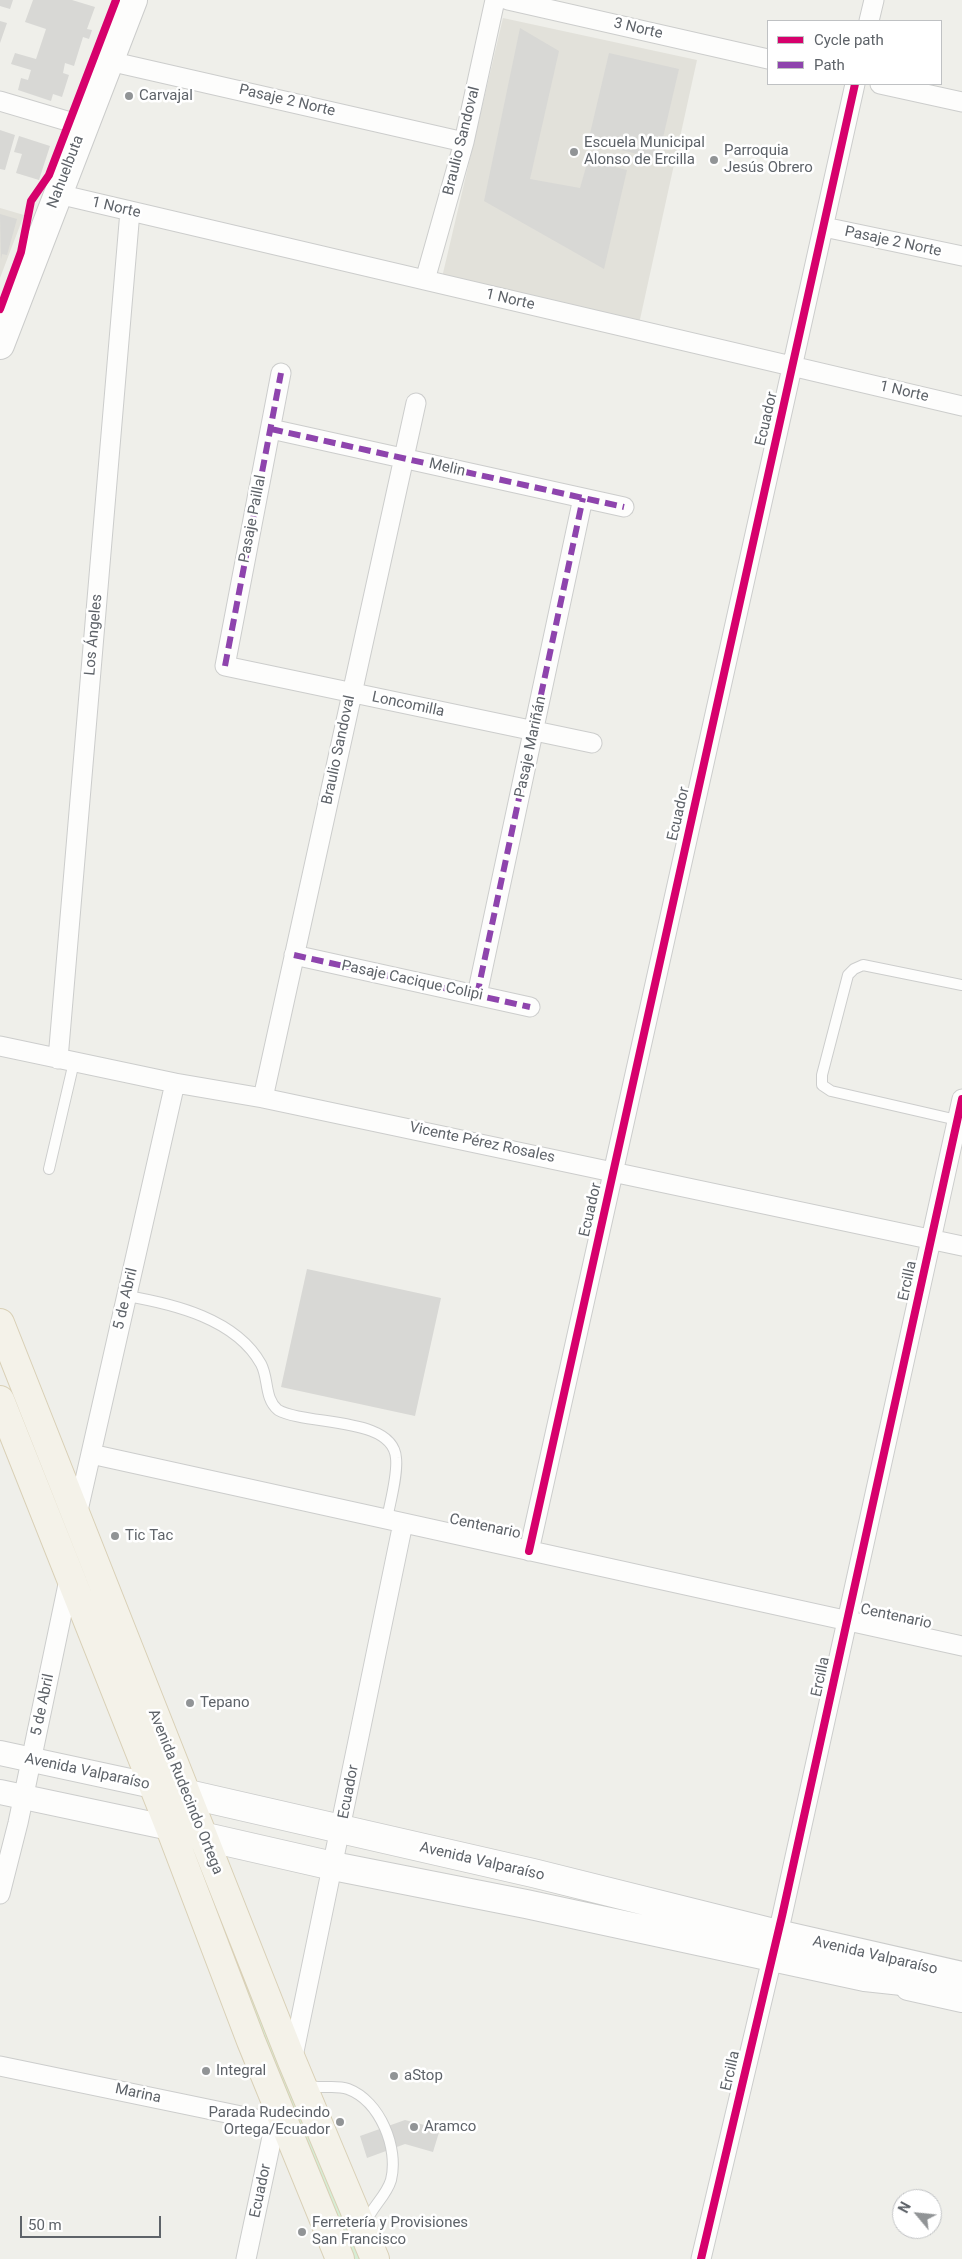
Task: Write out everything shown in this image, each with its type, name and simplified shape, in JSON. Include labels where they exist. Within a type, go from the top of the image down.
[{"type":"main road","name":"Nahuelbuta","points":[[0,345],[132,0]]},
{"type":"main road","name":"Avenida Rudecindo Ortega","points":[[0,1323],[186,1795],[297,2072],[375,2259]]},
{"type":"main road","name":"Avenida Rudecindo Ortega","points":[[0,1400],[7,1435],[70,1574],[170,1828],[280,2126],[340,2259]]},
{"type":"main road","name":"Avenida Valparaíso","points":[[153,1786],[533,1873],[774,1946],[865,1977],[962,1986]]},
{"type":"main road","name":"Avenida Valparaíso","points":[[170,1828],[333,1866],[526,1904],[962,1976]]},
{"type":"street","name":"Braulio Sandoval","points":[[425,280],[464,142],[495,0]]},
{"type":"street","name":"3 Norte","points":[[508,0],[767,59]]},
{"type":"street","points":[[869,20],[874,0]]},
{"type":"street","name":"Pasaje 2 Norte","points":[[109,61],[464,142]]},
{"type":"street","name":"Ecuador","points":[[529,1551],[824,227],[854,85]]},
{"type":"street","points":[[885,85],[962,102]]},
{"type":"street","points":[[0,101],[84,126]]},
{"type":"street","name":"1 Norte","points":[[58,194],[962,406]]},
{"type":"street","name":"Los Ángeles","points":[[66,1060],[130,211]]},
{"type":"street","name":"Pasaje 2 Norte","points":[[824,227],[962,256]]},
{"type":"street","name":"Pasaje Paillal","points":[[224,666],[282,373]]},
{"type":"street","name":"Braulio Sandoval","points":[[263,1098],[416,403]]},
{"type":"street","name":"Melin","points":[[271,428],[624,507]]},
{"type":"street","name":"Pasaje Mariñán","points":[[477,995],[535,731],[583,498]]},
{"type":"street","name":"Loncomilla","points":[[224,666],[592,743]]},
{"type":"street","name":"Pasaje Cacique Colipi","points":[[294,955],[530,1007]]},
{"type":"street","name":"Vicente Pérez Rosales","points":[[0,1046],[174,1083],[263,1098],[962,1246]]},
{"type":"street","name":"5 de Abril","points":[[77,1515],[174,1083]]},
{"type":"street","name":"Ercilla","points":[[701,2259],[774,1946],[962,1099]]},
{"type":"street","name":"Centenario","points":[[91,1454],[962,1646]]},
{"type":"street","name":"Ecuador","points":[[297,2072],[395,1521]]},
{"type":"street","name":"5 de Abril","points":[[0,1894],[32,1760],[70,1574]]},
{"type":"street","name":"Avenida Valparaíso","points":[[0,1754],[153,1786]]},
{"type":"street","name":"Avenida Valparaíso","points":[[0,1792],[170,1828]]},
{"type":"street","name":"Avenida Valparaíso","points":[[865,1977],[962,2000]]},
{"type":"street","name":"Marina","points":[[0,2066],[280,2126]]},
{"type":"street","name":"Ecuador","points":[[246,2259],[280,2126]]},
{"type":"lane","points":[[957,1120],[831,1091],[822,1085],[822,1075],[848,975],[854,969],[863,965],[962,985]]},
{"type":"lane","points":[[49,1168],[66,1060]]},
{"type":"lane","points":[[127,1296],[185,1311],[241,1339],[263,1368],[270,1402],[278,1410],[371,1430],[386,1437],[394,1449],[397,1462],[395,1521]]},
{"type":"lane","points":[[297,2072],[312,2087],[334,2086],[351,2090],[376,2110],[383,2123],[390,2149],[391,2180],[387,2190],[370,2212],[364,2234]]},
{"type":"shaded area","name":"Escuela Municipal Alonso de Ercilla","points":[[503,18],[697,60],[637,333],[440,286]]},
{"type":"shaded area","points":[[0,208],[24,215],[0,278]]},
{"type":"green space","points":[[191,1858],[201,1861],[365,2259],[352,2259]]},
{"type":"building","points":[[0,0],[13,0],[10,9],[0,6]]},
{"type":"building","points":[[33,0],[72,0],[95,7],[87,29],[92,30],[89,39],[83,37],[74,66],[65,63],[63,73],[69,75],[62,97],[53,94],[51,101],[18,90],[21,78],[28,80],[31,70],[11,64],[15,53],[36,59],[46,29],[25,22]]},
{"type":"building","points":[[0,21],[7,23],[0,43]]},
{"type":"building","points":[[520,28],[559,51],[530,179],[580,188],[588,160],[627,170],[604,269],[484,201]]},
{"type":"building","points":[[609,53],[679,69],[658,159],[588,142]]},
{"type":"building","points":[[0,130],[15,135],[5,170],[0,169]]},
{"type":"building","points":[[19,136],[50,146],[39,180],[16,173],[22,154],[14,152]]},
{"type":"building","points":[[0,214],[17,219],[7,255],[2,254],[1,259]]},
{"type":"building","points":[[307,1269],[441,1298],[415,1416],[281,1387]]},
{"type":"building","points":[[405,2120],[440,2129],[433,2152],[405,2144],[367,2158],[360,2136]]},
{"type":"marked path","points":[[225,666],[281,373]]},
{"type":"marked path","points":[[271,429],[624,507]]},
{"type":"marked path","points":[[477,995],[583,498]]},
{"type":"marked path","points":[[294,955],[530,1007]]},
{"type":"cycle path","points":[[0,309],[21,252],[31,201],[49,175],[116,0]]},
{"type":"cycle path","points":[[529,1551],[855,85]]},
{"type":"cycle path","points":[[701,2259],[782,1916],[962,1099]]},
{"type":"place","name":"Carvajal","points":[[129,96]]},
{"type":"place","name":"Escuela Municipal Alonso de Ercilla","points":[[574,152]]},
{"type":"place","name":"Parroquia Jesús Obrero","points":[[714,160]]},
{"type":"place","name":"Tic Tac","points":[[115,1536]]},
{"type":"place","name":"Tepano","points":[[190,1703]]},
{"type":"place","name":"Integral","points":[[206,2071]]},
{"type":"place","name":"aStop","points":[[394,2076]]},
{"type":"place","name":"Parada Rudecindo Ortega/Ecuador","points":[[340,2122]]},
{"type":"place","name":"Aramco","points":[[414,2127]]},
{"type":"place","name":"Ferretería y Provisiones San Francisco","points":[[302,2232]]}]
